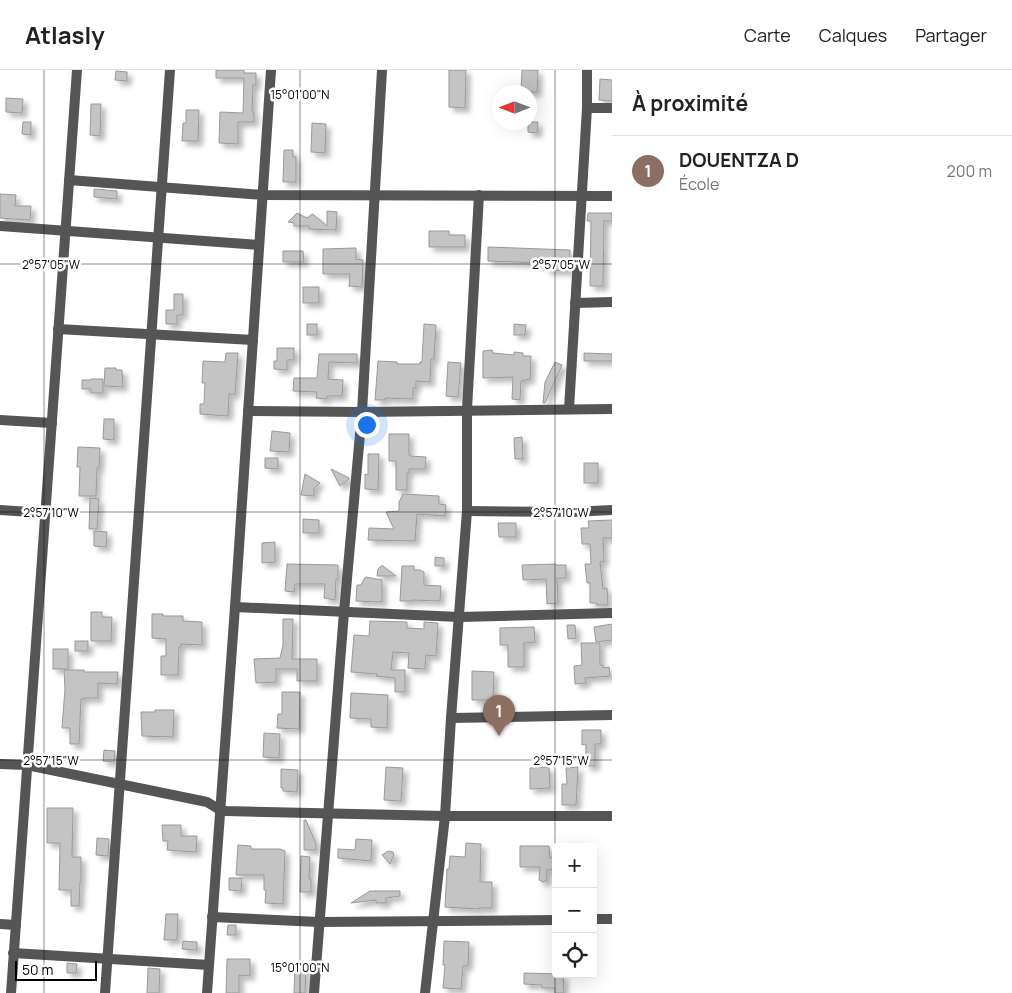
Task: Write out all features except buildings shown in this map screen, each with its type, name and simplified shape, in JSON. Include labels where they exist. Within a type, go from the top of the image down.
[{"type":"street","points":[[10,993],[77,70]]},
{"type":"street","points":[[105,993],[170,70]]},
{"type":"street","points":[[207,993],[271,70]]},
{"type":"street","points":[[314,993],[362,412],[382,70]]},
{"type":"street","points":[[569,409],[587,108],[587,70]]},
{"type":"street","points":[[587,108],[612,108]]},
{"type":"street","points":[[69,180],[263,195],[612,196]]},
{"type":"street","points":[[425,993],[445,816],[467,511],[467,410],[479,195]]},
{"type":"street","points":[[0,226],[259,244]]},
{"type":"street","points":[[575,303],[612,302]]},
{"type":"street","points":[[58,330],[253,340]]},
{"type":"street","points":[[248,411],[362,412],[612,408]]},
{"type":"street","points":[[0,420],[52,423]]},
{"type":"street","points":[[0,510],[45,513]]},
{"type":"street","points":[[467,511],[572,512],[612,510]]},
{"type":"street","points":[[235,607],[459,616],[612,613]]},
{"type":"street","points":[[451,718],[612,715]]},
{"type":"street","points":[[0,764],[27,765],[207,802],[220,810],[445,816],[612,816]]},
{"type":"street","points":[[212,918],[319,922],[552,920]]},
{"type":"street","points":[[597,919],[612,919]]},
{"type":"street","points":[[0,924],[16,925]]},
{"type":"street","points":[[14,953],[209,965]]},
{"type":"place","name":"DOUENTZA D","points":[[499,736]]}]
